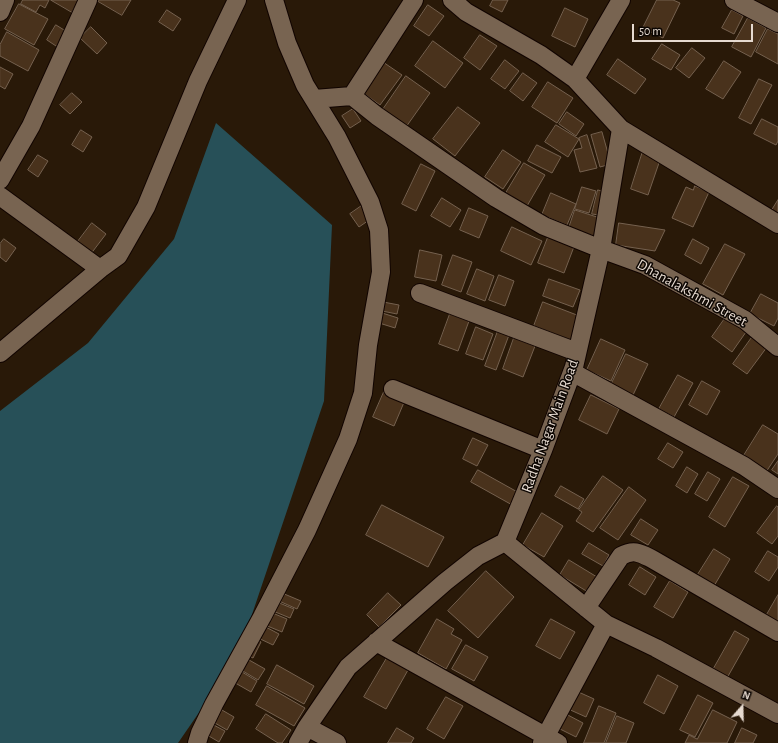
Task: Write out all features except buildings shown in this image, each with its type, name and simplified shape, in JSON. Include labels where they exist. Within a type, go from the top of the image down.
[{"type":"street","points":[[0,12],[5,0]]},
{"type":"street","points":[[0,180],[31,126],[88,0]]},
{"type":"street","points":[[0,353],[100,269],[118,256],[146,206],[198,81],[237,0]]},
{"type":"street","points":[[197,743],[200,733],[214,704],[262,617],[307,530],[348,438],[363,393],[368,345],[381,272],[379,230],[370,202],[337,137],[305,85],[287,43],[274,0]]},
{"type":"street","points":[[314,99],[352,96],[414,0]]},
{"type":"street","points":[[452,0],[466,12],[541,54],[574,79],[621,129],[778,224]]},
{"type":"street","points":[[574,79],[621,0]]},
{"type":"street","points":[[734,0],[778,23]]},
{"type":"street","name":"Dhanalakshmi Street","points":[[352,96],[378,116],[496,198],[544,226],[645,265],[745,320],[778,347]]},
{"type":"street","name":"Radha Nagar Main Road","points":[[505,542],[543,450],[572,372],[601,249],[621,129]]},
{"type":"street","points":[[0,196],[100,269]]},
{"type":"street","points":[[420,293],[577,352]]},
{"type":"street","points":[[572,372],[744,466],[778,490]]},
{"type":"street","points":[[393,389],[543,450]]},
{"type":"street","points":[[298,743],[307,727],[348,667],[445,582],[478,556],[505,542],[606,624],[656,648],[778,714]]},
{"type":"street","points":[[586,608],[621,556],[628,552],[638,552],[778,632]]},
{"type":"street","points":[[376,642],[548,741],[606,624]]},
{"type":"street","points":[[307,727],[337,743]]},
{"type":"water","points":[[216,123],[332,225],[324,401],[238,656],[178,743],[0,743],[0,411],[88,343],[174,239]]}]
